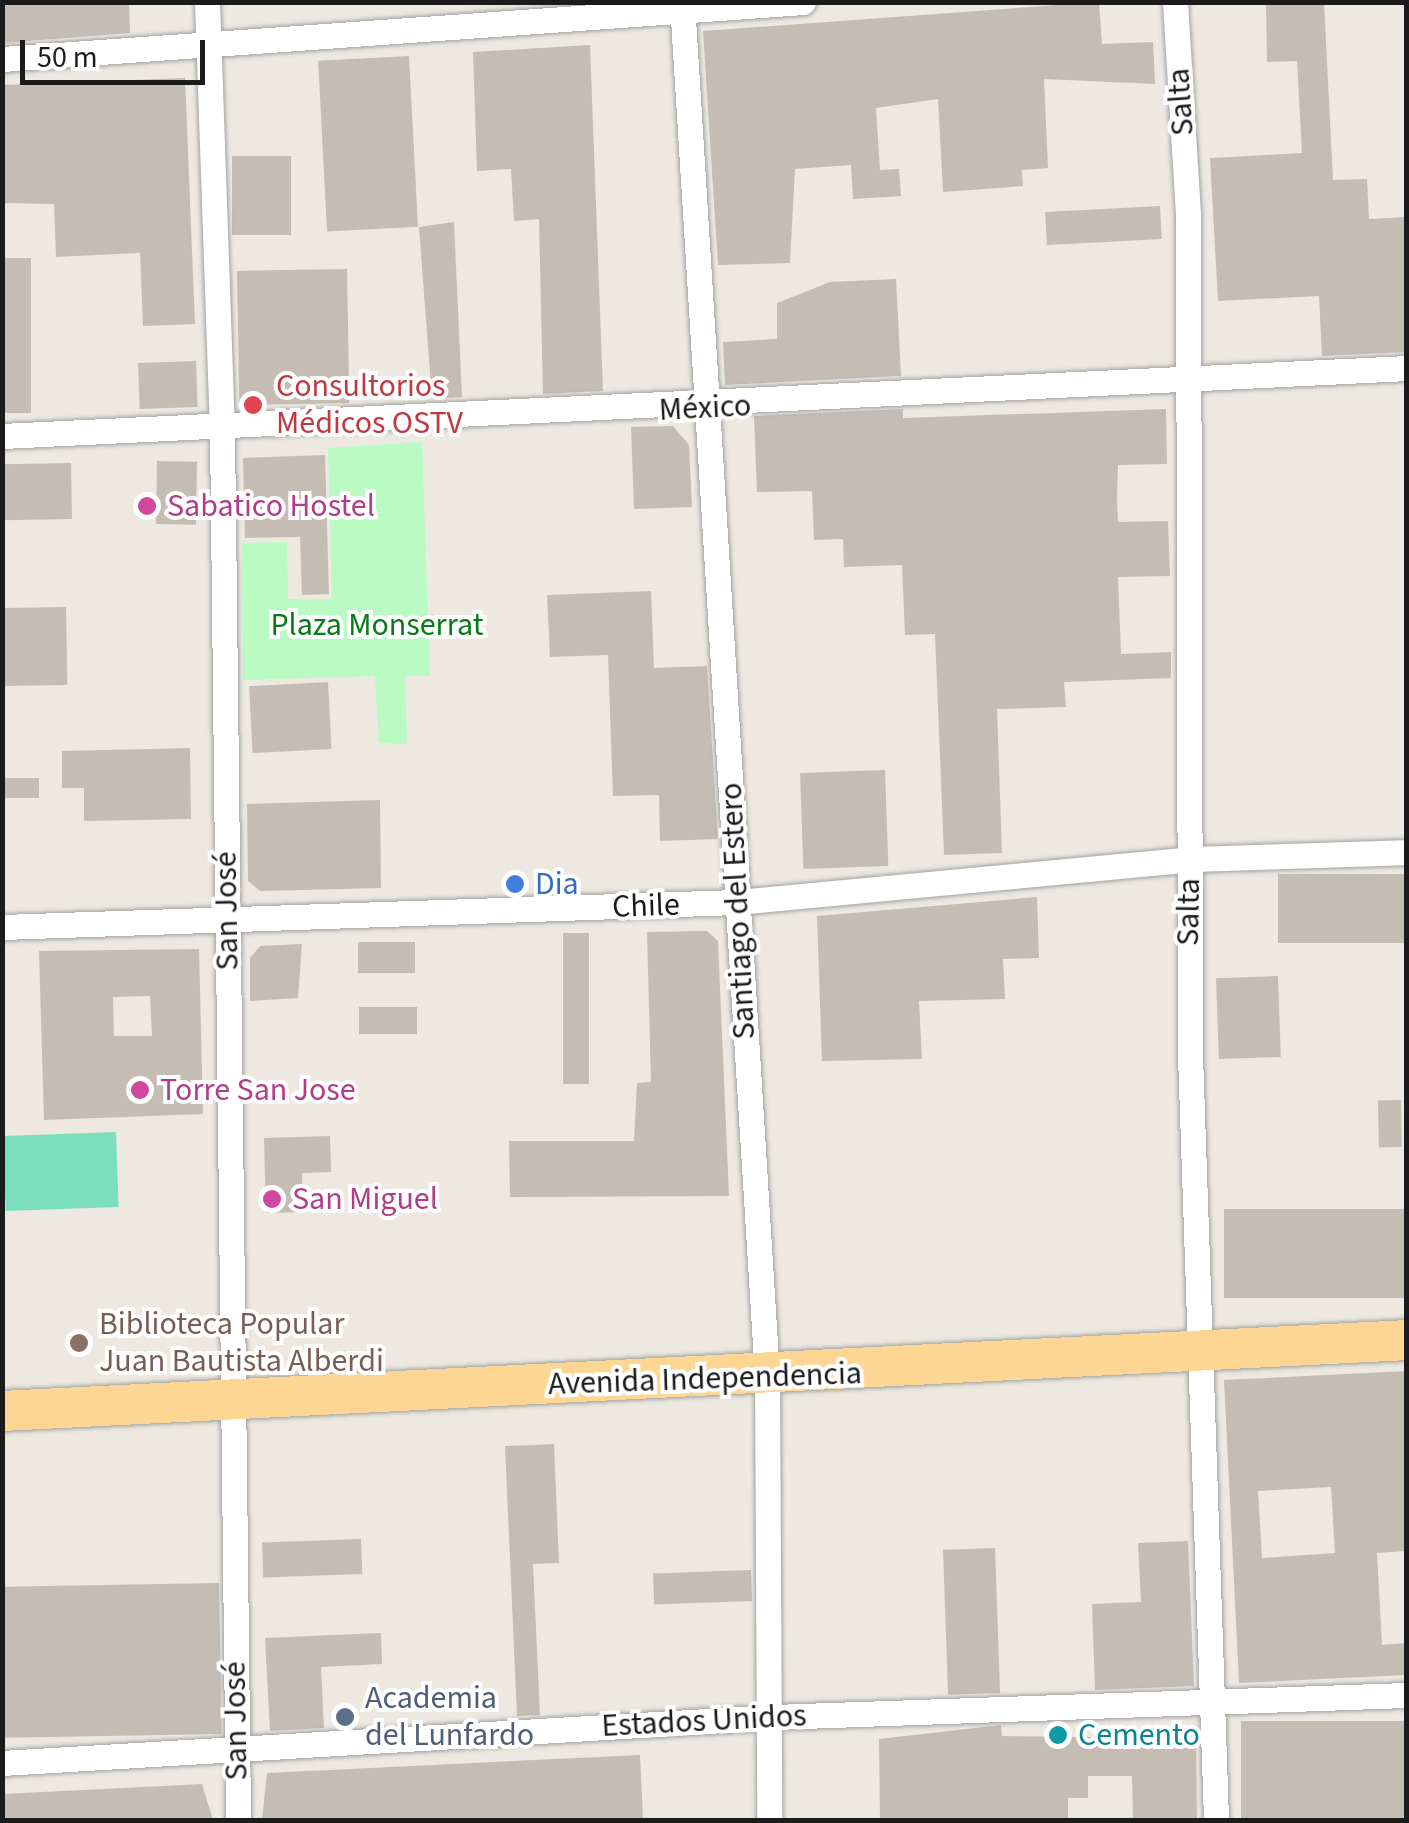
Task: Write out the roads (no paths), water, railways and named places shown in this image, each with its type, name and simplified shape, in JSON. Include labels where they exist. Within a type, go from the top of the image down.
[{"type":"main road","name":"Avenida Independencia","points":[[2,1411],[1207,1355],[1406,1340]]},
{"type":"street","name":"San José","points":[[207,2],[222,429],[238,1820]]},
{"type":"street","points":[[2,60],[210,38],[803,2]]},
{"type":"street","name":"Salta","points":[[1175,2],[1190,384],[1190,859],[1207,1355],[1216,1820]]},
{"type":"street","name":"Santiago del Estero","points":[[682,7],[766,1376],[773,1717],[769,1820]]},
{"type":"street","name":"México","points":[[2,436],[708,408],[1190,384],[1406,368]]},
{"type":"street","name":"Chile","points":[[2,928],[227,924],[738,902],[1190,859],[1406,852]]},
{"type":"street","name":"Estados Unidos","points":[[2,1763],[236,1744],[773,1717],[1406,1696]]},
{"type":"place","name":"Consultorios Médicos OSTV","points":[[253,405]]},
{"type":"place","name":"Sabatico Hostel","points":[[147,506]]},
{"type":"place","name":"Dia","points":[[515,884]]},
{"type":"place","name":"Torre San Jose","points":[[140,1090]]},
{"type":"place","name":"San Miguel","points":[[272,1199]]},
{"type":"place","name":"Biblioteca Popular Juan Bautista Alberdi","points":[[79,1343]]},
{"type":"place","name":"Academia del Lunfardo","points":[[345,1717]]},
{"type":"place","name":"Cemento","points":[[1058,1735]]},
{"type":"park label","name":"Plaza Monserrat","points":[[377,625]]}]
